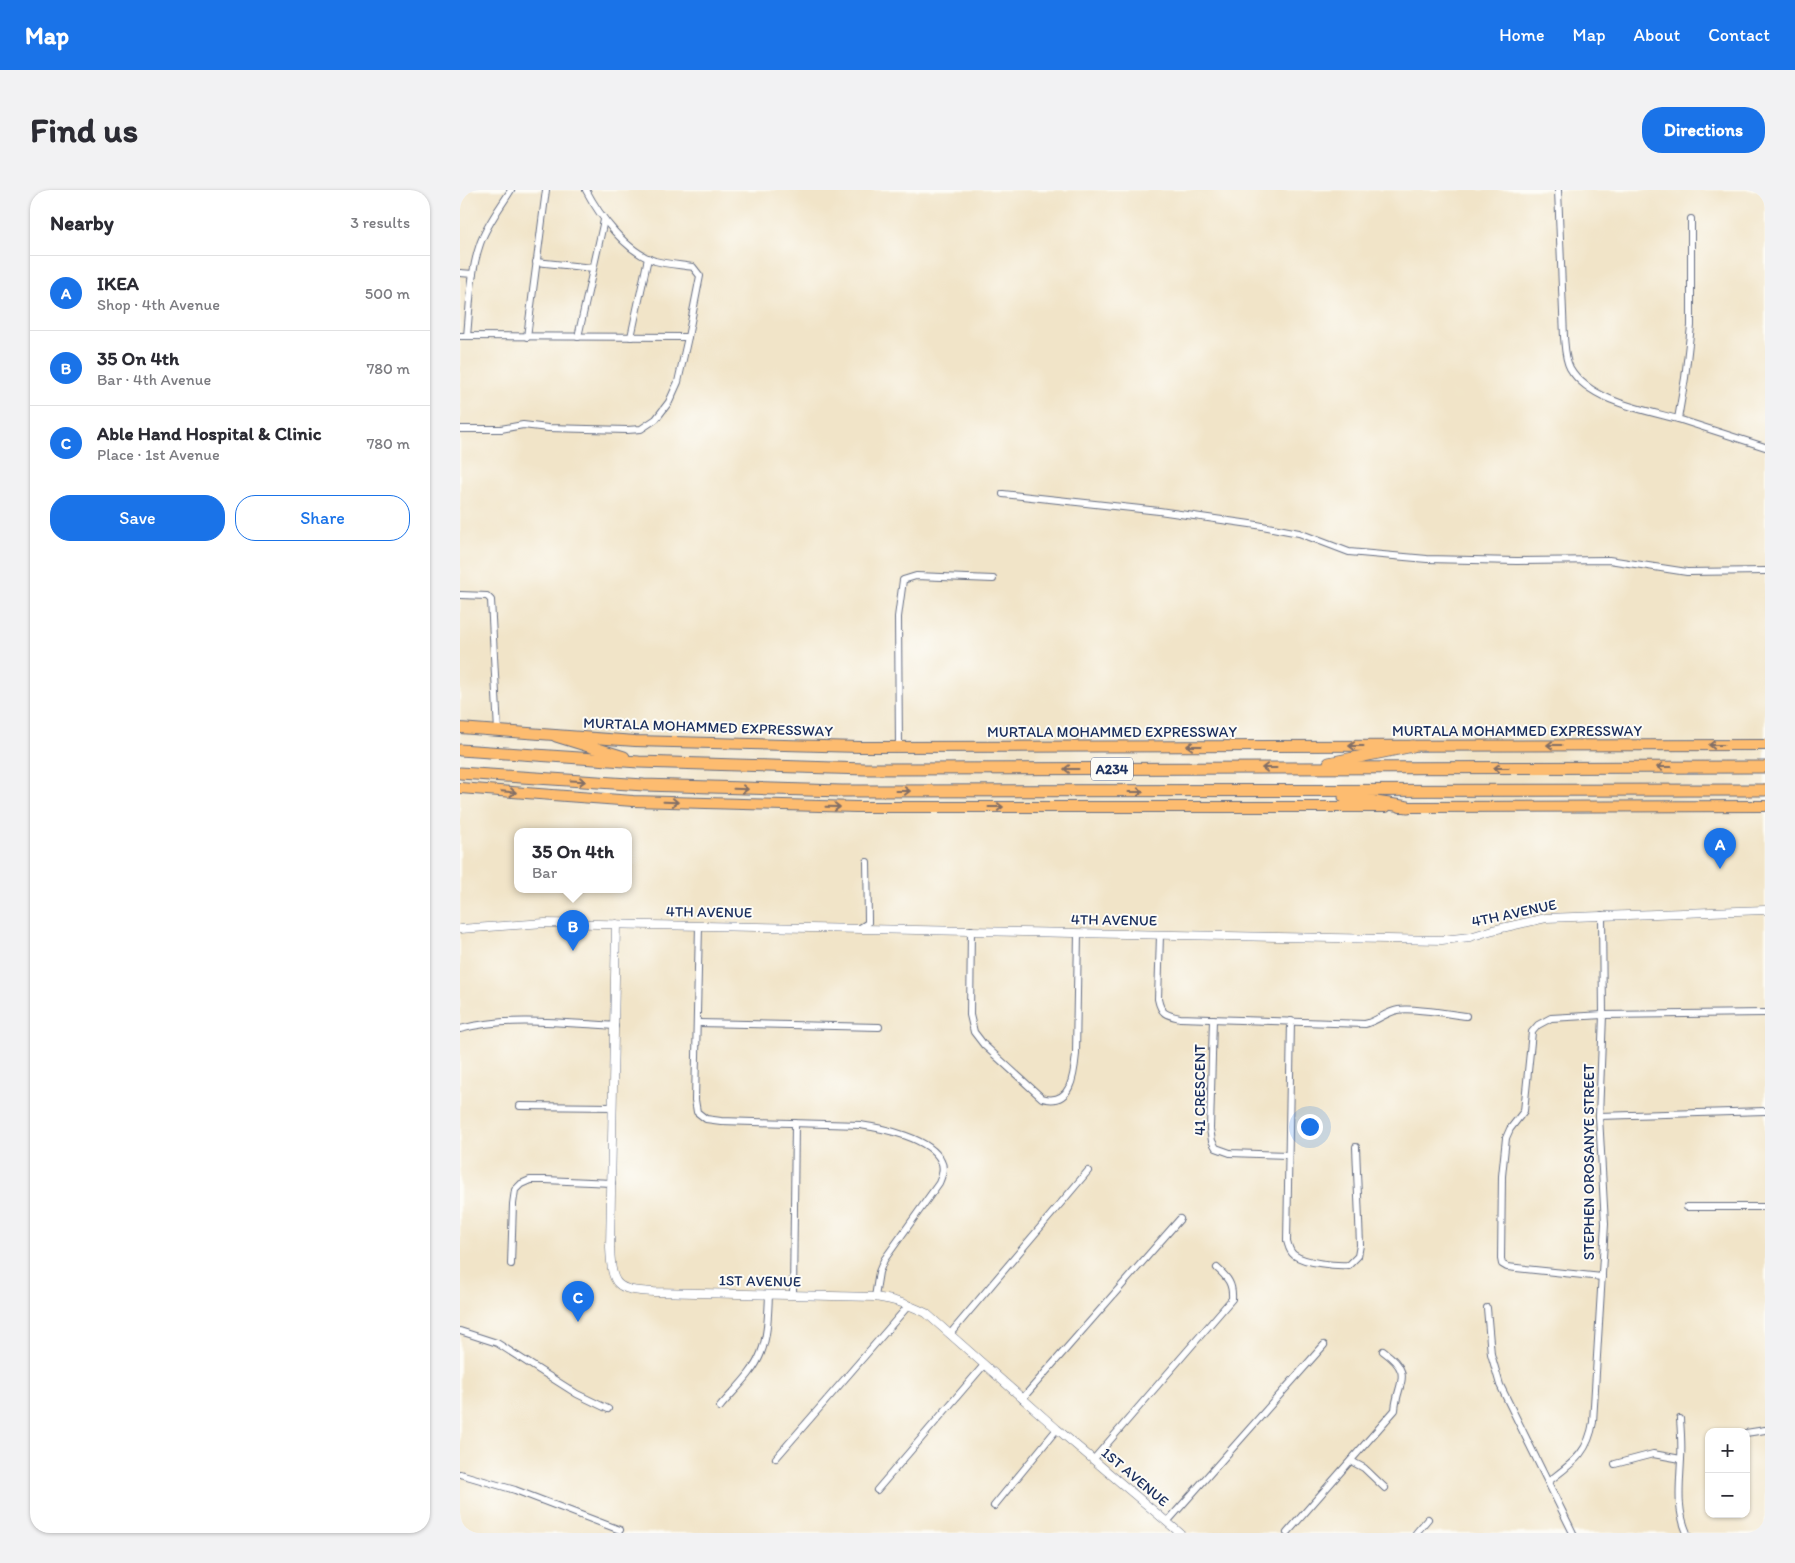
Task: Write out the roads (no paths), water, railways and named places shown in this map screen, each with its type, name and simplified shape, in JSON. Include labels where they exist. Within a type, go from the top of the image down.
[{"type":"highway","name":"MURTALA MOHAMMED EXPRESSWAY","points":[[460,728],[556,736],[697,744],[899,747],[1765,745]]},
{"type":"highway","points":[[556,736],[640,762]]},
{"type":"highway","points":[[1304,768],[1413,746]]},
{"type":"highway","name":"A234","points":[[460,750],[640,762],[865,769],[1765,767]]},
{"type":"highway","name":"A234","points":[[460,773],[644,785],[842,791],[1308,792],[1765,790]]},
{"type":"highway","points":[[460,788],[633,801],[837,807],[1765,806]]},
{"type":"highway","points":[[1308,792],[1408,807]]},
{"type":"street","points":[[511,190],[488,226],[480,244],[473,274],[464,336],[688,337]]},
{"type":"street","points":[[527,337],[546,190]]},
{"type":"street","points":[[460,429],[501,429],[523,426],[607,430],[640,429],[656,419],[669,402],[678,382],[700,276],[693,267],[655,261],[642,256],[604,220],[586,190]]},
{"type":"street","points":[[1558,190],[1564,338],[1566,356],[1576,376],[1600,394],[1621,403],[1765,447]]},
{"type":"street","points":[[1678,419],[1691,326],[1691,219]]},
{"type":"street","points":[[578,337],[604,220]]},
{"type":"street","points":[[631,337],[648,258]]},
{"type":"street","points":[[536,262],[593,268]]},
{"type":"street","points":[[460,273],[473,274]]},
{"type":"street","points":[[1003,494],[1167,512],[1257,525],[1299,533],[1349,552],[1428,559],[1518,561],[1609,560],[1687,572],[1765,571]]},
{"type":"street","points":[[899,747],[898,617],[903,580],[916,576],[993,579]]},
{"type":"street","points":[[460,595],[487,596],[491,600],[498,731]]},
{"type":"street","points":[[860,928],[868,922],[867,862]]},
{"type":"street","name":"4TH AVENUE","points":[[460,929],[545,923],[1442,940],[1470,937],[1546,918],[1765,910]]},
{"type":"street","name":"STEPHEN OROSANYE STREET","points":[[1548,1482],[1575,1460],[1586,1446],[1590,1435],[1605,1224],[1599,1116],[1603,1015],[1602,915]]},
{"type":"street","name":"1ST AVENUE","points":[[616,924],[611,1266],[613,1278],[620,1286],[632,1291],[875,1297],[895,1299],[910,1305],[926,1313],[1057,1429],[1180,1533]]},
{"type":"street","points":[[699,926],[695,1100],[697,1112],[706,1118],[721,1121],[860,1124],[882,1128],[904,1135],[925,1145],[941,1160],[943,1174],[939,1183],[884,1260],[879,1272],[875,1297]]},
{"type":"street","points":[[971,930],[970,1015],[974,1032],[984,1045],[1042,1098],[1050,1100],[1059,1099],[1066,1093],[1074,1071],[1076,1054],[1078,933]]},
{"type":"street","points":[[1160,935],[1158,999],[1160,1009],[1168,1015],[1212,1019],[1365,1024],[1393,1011],[1404,1009],[1466,1016]]},
{"type":"street","points":[[1602,1277],[1507,1267],[1502,1264],[1502,1176],[1506,1138],[1510,1129],[1524,1111],[1532,1032],[1538,1025],[1551,1018],[1603,1015],[1765,1013]]},
{"type":"street","name":"41 CRESCENT","points":[[1212,1019],[1210,1129],[1212,1141],[1216,1148],[1230,1153],[1288,1156]]},
{"type":"street","points":[[1291,1021],[1287,1241],[1289,1250],[1296,1256],[1338,1266],[1349,1265],[1358,1256],[1360,1245],[1356,1148]]},
{"type":"street","points":[[460,1029],[489,1024],[537,1022],[615,1026]]},
{"type":"street","points":[[698,1023],[880,1027]]},
{"type":"street","points":[[520,1106],[613,1107]]},
{"type":"street","points":[[1599,1116],[1765,1111]]},
{"type":"street","points":[[793,1295],[795,1123]]},
{"type":"street","points":[[950,1334],[1088,1171]]},
{"type":"street","points":[[512,1264],[513,1204],[516,1190],[521,1184],[530,1180],[612,1183]]},
{"type":"street","points":[[1687,1207],[1765,1207]]},
{"type":"street","points":[[1022,1398],[1180,1218]]},
{"type":"street","points":[[1093,1460],[1232,1299],[1230,1281],[1217,1268]]},
{"type":"street","points":[[720,1407],[753,1368],[761,1354],[766,1335],[769,1295]]},
{"type":"street","points":[[776,1458],[910,1305]]},
{"type":"street","points":[[1487,1308],[1491,1354],[1500,1384],[1573,1533]]},
{"type":"street","points":[[460,1331],[497,1343],[576,1394],[608,1409]]},
{"type":"street","points":[[1167,1522],[1324,1345]]},
{"type":"street","points":[[1287,1533],[1395,1410],[1402,1384],[1402,1373],[1393,1358],[1383,1351]]},
{"type":"street","points":[[877,1490],[984,1365]]},
{"type":"street","points":[[1680,1419],[1680,1508],[1687,1533]]},
{"type":"street","points":[[994,1506],[1057,1429]]},
{"type":"street","points":[[1750,1432],[1765,1430]]},
{"type":"street","points":[[1616,1464],[1653,1454],[1681,1459]]},
{"type":"street","points":[[1351,1461],[1364,1468],[1385,1488]]},
{"type":"street","points":[[460,1474],[515,1490],[620,1530]]},
{"type":"street","points":[[1416,1533],[1428,1519]]},
{"type":"place","name":"IKEA","points":[[1720,869]]},
{"type":"place","name":"35 On 4th","points":[[573,951]]},
{"type":"place","name":"Able Hand Hospital & Clinic","points":[[578,1322]]}]
